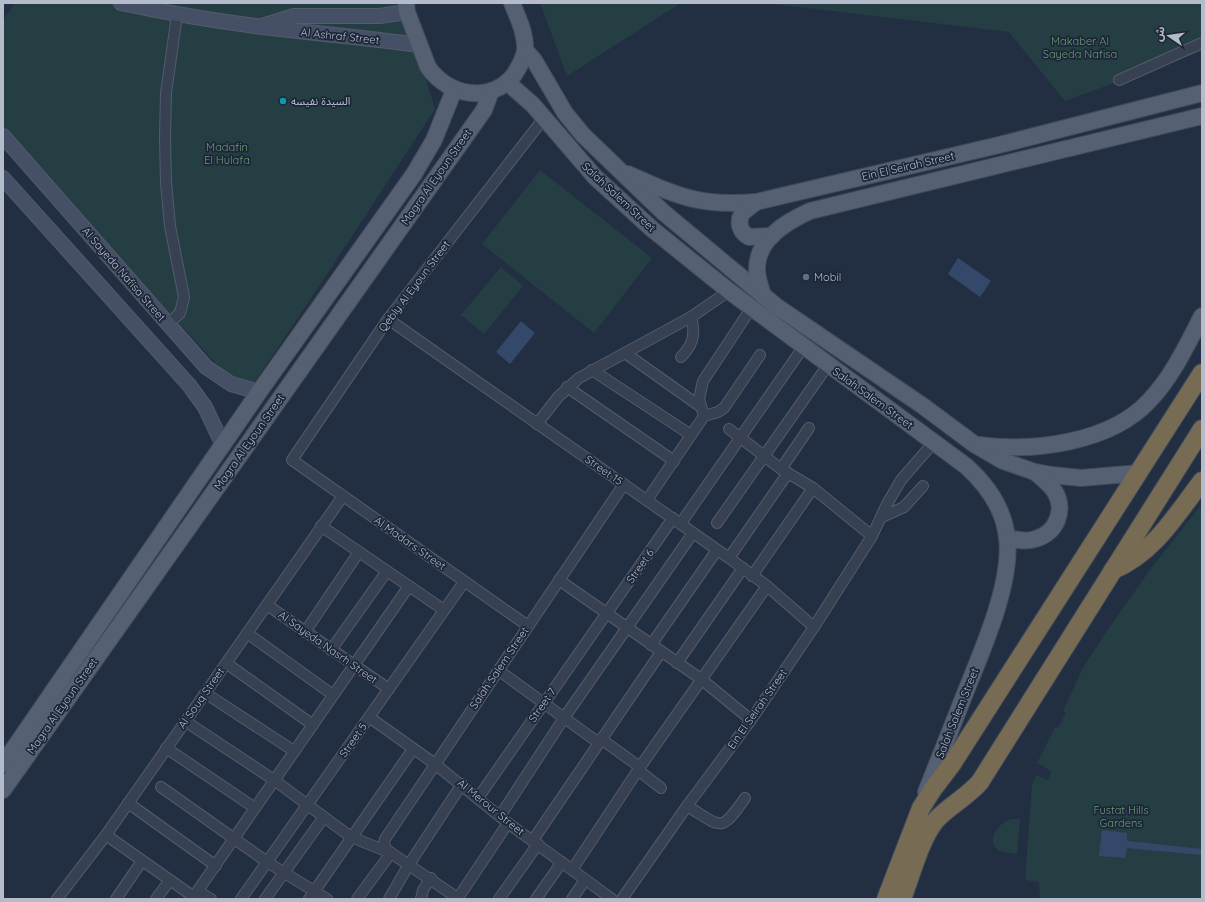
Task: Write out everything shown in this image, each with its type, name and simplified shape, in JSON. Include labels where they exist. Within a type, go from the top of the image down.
[{"type":"highway","name":"Salah Salem Street","points":[[886,899],[921,808],[952,764],[1202,373]]},
{"type":"highway","points":[[902,899],[928,831],[936,820],[972,792],[980,782],[1202,429]]},
{"type":"highway","points":[[1113,570],[1134,560],[1153,545],[1202,481]]},
{"type":"main road","points":[[406,7],[419,45],[433,75],[454,90],[473,94],[491,91],[507,82],[519,67],[525,50],[524,35],[512,3]]},
{"type":"main road","name":"Salah Salem Street","points":[[525,50],[534,60],[565,112],[583,135],[615,168],[804,346],[966,466],[983,483],[1001,515],[1007,538],[1007,568],[978,662],[921,808]]},
{"type":"main road","name":"Salah Salem Street","points":[[507,82],[533,104],[574,154],[623,204],[728,290],[758,302],[923,406],[974,444],[1003,461],[1035,472],[1081,478],[1139,473]]},
{"type":"main road","name":"Magra Al Eyoun Street","points":[[3,764],[259,392],[425,157],[442,123],[454,90]]},
{"type":"main road","name":"Magra Al Eyoun Street","points":[[3,790],[484,110],[491,91]]},
{"type":"main road","name":"Ein El Seirah Street","points":[[615,168],[673,194],[693,200],[728,204],[756,202],[999,145],[1202,93]]},
{"type":"main road","name":"Ein El Seirah Street","points":[[758,302],[758,260],[764,247],[772,236],[790,221],[810,211],[1202,116]]},
{"type":"main road","points":[[756,202],[742,213],[739,222],[740,227],[749,237],[758,238],[772,236]]},
{"type":"main road","points":[[974,444],[1007,447],[1057,444],[1103,432],[1122,422],[1138,411],[1157,392],[1179,359],[1202,316]]},
{"type":"main road","points":[[1007,538],[1035,540],[1047,534],[1056,524],[1060,511],[1057,497],[1050,486],[1035,472]]},
{"type":"street","name":"Al Ashraf Street","points":[[121,3],[178,15],[419,45]]},
{"type":"street","name":"Al Ashraf Street","points":[[261,26],[294,16],[380,16],[406,7]]},
{"type":"street","points":[[168,324],[180,313],[184,297],[170,226],[166,182],[165,138],[166,93],[178,15]]},
{"type":"street","points":[[1119,80],[1202,43]]},
{"type":"street","name":"Qebly Al Eyoun Street","points":[[292,460],[388,319],[544,118]]},
{"type":"street","name":"Al Sayeda Nafisa Street","points":[[3,136],[206,367],[218,376],[245,389],[259,392]]},
{"type":"street","points":[[3,178],[189,385],[208,413],[223,445]]},
{"type":"street","points":[[537,424],[568,387],[592,370],[691,317],[728,290]]},
{"type":"street","points":[[647,500],[691,435],[702,412],[700,390],[703,381],[758,302]]},
{"type":"street","points":[[681,357],[689,349],[693,339],[694,328],[691,317]]},
{"type":"street","name":"Street 15","points":[[388,319],[743,568],[767,586],[814,627]]},
{"type":"street","name":"Street 6","points":[[606,613],[740,437],[804,346]]},
{"type":"street","points":[[625,353],[702,412],[718,412],[724,408],[760,355]]},
{"type":"street","points":[[717,523],[765,457],[828,365]]},
{"type":"street","points":[[592,370],[691,435]]},
{"type":"street","points":[[568,387],[674,461]]},
{"type":"street","points":[[729,558],[785,471],[809,428]]},
{"type":"street","points":[[729,429],[765,457],[813,488],[872,536]]},
{"type":"street","name":"Ein El Seirah Street","points":[[625,898],[687,806],[751,720],[814,627],[872,536],[900,480],[934,442]]},
{"type":"street","name":"Al Madars Street","points":[[292,460],[528,626]]},
{"type":"street","name":"Salah Salem Street","points":[[390,853],[386,850],[384,845],[385,839],[624,484]]},
{"type":"street","points":[[882,517],[904,507],[923,486]]},
{"type":"street","points":[[752,576],[813,488]]},
{"type":"street","name":"Al Souq Street","points":[[57,899],[106,835],[343,496]]},
{"type":"street","points":[[321,526],[444,610]]},
{"type":"street","points":[[500,816],[564,718],[693,533]]},
{"type":"street","points":[[651,645],[717,550]]},
{"type":"street","points":[[305,632],[359,552]]},
{"type":"street","points":[[677,663],[743,568]]},
{"type":"street","points":[[331,650],[387,571]]},
{"type":"street","points":[[559,580],[701,679],[751,720]]},
{"type":"street","name":"Street 5","points":[[241,899],[464,582]]},
{"type":"street","points":[[195,895],[409,586]]},
{"type":"street","points":[[572,870],[639,769],[767,586]]},
{"type":"street","name":"Al Sayeda Nasrh Street","points":[[266,605],[389,689]]},
{"type":"street","name":"Street 7","points":[[478,798],[606,613]]},
{"type":"street","points":[[246,633],[334,695]]},
{"type":"street","points":[[499,899],[600,741],[661,652]]},
{"type":"street","points":[[226,663],[313,725]]},
{"type":"street","points":[[498,670],[564,718],[600,741],[639,769],[661,788]]},
{"type":"street","points":[[205,693],[294,751]]},
{"type":"street","name":"Al Merour Street","points":[[369,717],[462,784],[508,823],[612,899]]},
{"type":"street","points":[[185,721],[274,780],[351,837],[390,853],[408,866],[431,878],[459,899],[508,823]]},
{"type":"street","points":[[166,748],[255,808]]},
{"type":"street","points":[[312,895],[413,749]]},
{"type":"street","points":[[389,899],[408,866],[462,784]]},
{"type":"street","points":[[161,787],[267,862],[284,872],[312,895],[327,899]]},
{"type":"street","points":[[687,806],[717,824],[724,823],[730,819],[745,798]]},
{"type":"street","points":[[128,803],[216,866]]},
{"type":"street","points":[[265,899],[324,817]]},
{"type":"street","points":[[106,835],[170,880],[195,895],[211,899]]},
{"type":"street","points":[[357,899],[390,853]]},
{"type":"street","points":[[116,899],[142,861]]},
{"type":"street","points":[[536,899],[562,862]]},
{"type":"street","points":[[421,899],[423,890],[431,878]]},
{"type":"street","points":[[156,899],[170,880]]},
{"type":"street","points":[[572,899],[585,880]]},
{"type":"green space","name":"Madafin El Hulafa","points":[[15,3],[403,3],[435,109],[248,392],[233,382],[67,201],[3,125],[3,20]]},
{"type":"green space","points":[[540,3],[681,3],[567,76]]},
{"type":"green space","name":"Makaber Al Sayeda Nafisa","points":[[765,3],[1202,3],[1202,51],[1065,101],[1009,32]]},
{"type":"green space","points":[[540,170],[652,258],[594,333],[482,244]]},
{"type":"green space","points":[[501,267],[523,286],[484,334],[461,315]]},
{"type":"green space","name":"Fustat Hills Gardens","points":[[1202,504],[1202,899],[1040,899],[1039,882],[1025,880],[1032,785],[1036,775],[1048,780],[1051,771],[1037,763],[1055,727],[1058,728],[1066,713],[1063,711],[1083,668],[1106,632],[1152,567]]},
{"type":"green space","points":[[1011,819],[1020,819],[1017,854],[999,851],[993,842],[993,838],[998,828],[1006,821]]},
{"type":"water","points":[[958,258],[991,281],[980,297],[948,274]]},
{"type":"water","points":[[521,321],[535,333],[510,364],[496,352]]},
{"type":"water","points":[[1102,830],[1127,833],[1127,841],[1202,849],[1202,855],[1127,848],[1125,858],[1099,856]]},
{"type":"place","name":"السيدة نفيسه","points":[[283,101]]},
{"type":"place","name":"Mobil","points":[[806,277]]}]
